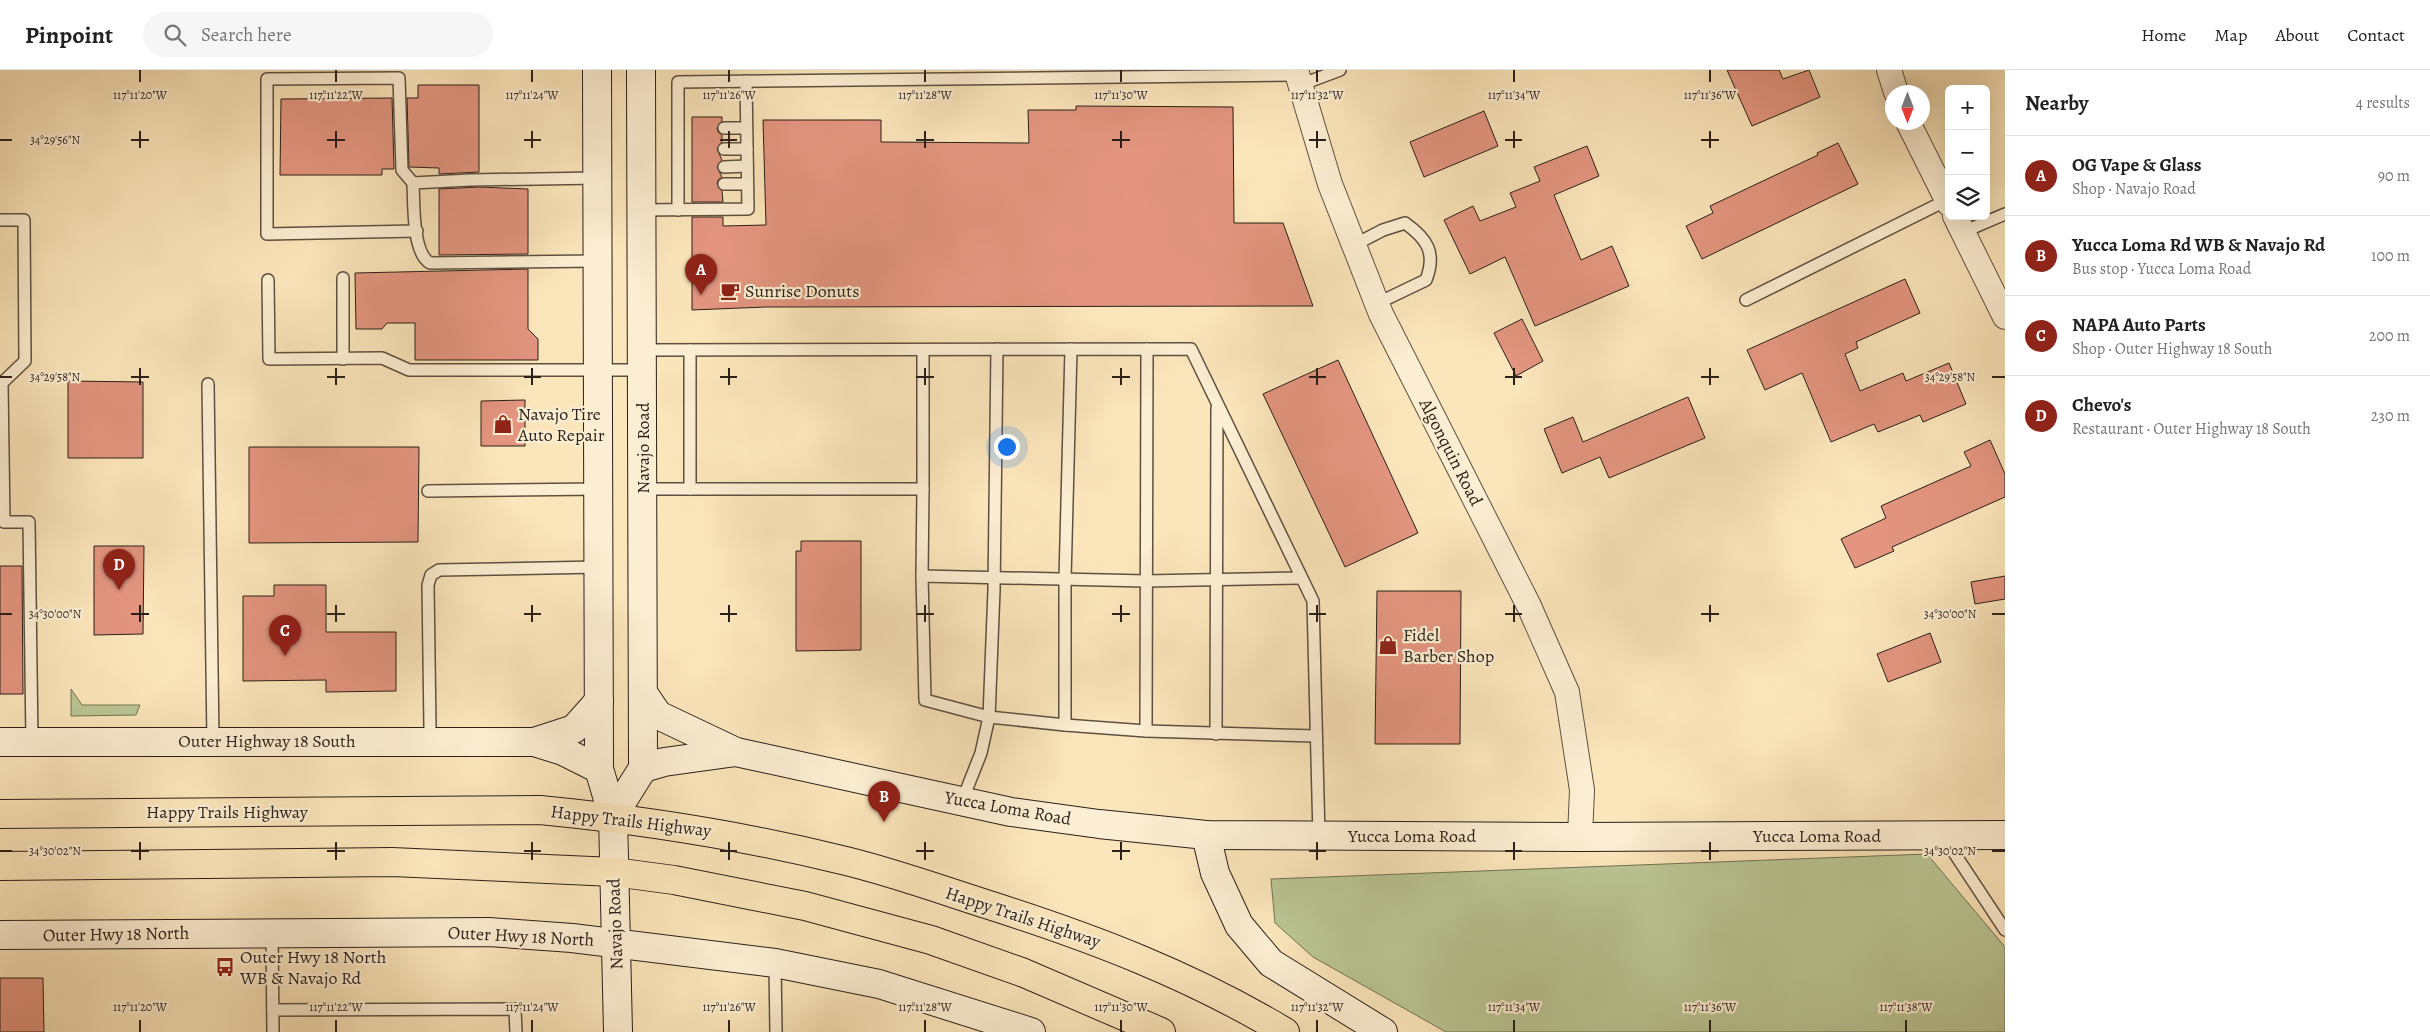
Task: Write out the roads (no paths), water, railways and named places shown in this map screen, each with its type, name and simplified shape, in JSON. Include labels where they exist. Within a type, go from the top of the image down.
[{"type":"main road","name":"Navajo Road","points":[[596,70],[599,769],[613,816],[618,1032]]},
{"type":"main road","name":"Navajo Road","points":[[641,70],[643,768]]},
{"type":"main road","points":[[643,693],[658,715],[736,752]]},
{"type":"main road","points":[[534,742],[574,729],[599,701]]},
{"type":"main road","name":"Outer Highway 18 South","points":[[0,742],[213,740],[534,742]]},
{"type":"main road","points":[[534,742],[563,751],[599,769]]},
{"type":"main road","name":"Yucca Loma Road","points":[[736,752],[1011,812],[1099,824],[1206,835],[1580,837],[2005,835]]},
{"type":"main road","points":[[613,816],[643,768],[664,762],[736,752]]},
{"type":"main road","name":"Happy Trails Highway","points":[[0,814],[540,810],[613,816],[724,834],[848,861],[1082,935],[1170,971],[1286,1032]]},
{"type":"main road","points":[[1206,835],[1215,873],[1239,925],[1271,963],[1383,1032]]},
{"type":"main road","points":[[0,866],[392,862],[614,872],[674,880],[805,906],[931,940],[1024,973],[1161,1032]]},
{"type":"main road","name":"Outer Hwy 18 North","points":[[0,935],[489,932],[616,943],[775,963],[879,984],[1031,1032]]},
{"type":"street","points":[[1889,70],[1894,85]]},
{"type":"street","name":"Algonquin Road","points":[[1298,77],[1330,184],[1376,304],[1529,606],[1567,692],[1582,790],[1580,837]]},
{"type":"street","points":[[1912,130],[1945,197]]},
{"type":"street","points":[[1956,220],[2005,317]]},
{"type":"lane","points":[[678,210],[678,82],[1298,77],[1340,70]]},
{"type":"lane","points":[[416,231],[267,234],[267,79],[399,78],[402,170],[413,183],[416,231],[421,255],[430,262],[597,261]]},
{"type":"lane","points":[[642,210],[748,209],[746,81]]},
{"type":"lane","points":[[677,128],[690,128]]},
{"type":"lane","points":[[724,128],[746,128]]},
{"type":"lane","points":[[677,149],[690,149]]},
{"type":"lane","points":[[724,149],[747,149]]},
{"type":"lane","points":[[678,166],[690,166]]},
{"type":"lane","points":[[724,166],[747,166]]},
{"type":"lane","points":[[413,183],[597,178]]},
{"type":"lane","points":[[678,184],[690,184]]},
{"type":"lane","points":[[724,184],[747,184]]},
{"type":"lane","points":[[1990,214],[2005,214]]},
{"type":"lane","points":[[1746,300],[1945,216]]},
{"type":"lane","points":[[0,220],[24,220],[25,361],[1,383],[2,522],[29,522],[32,741]]},
{"type":"lane","points":[[1354,245],[1383,230],[1405,223],[1423,236],[1428,249],[1430,255],[1429,272],[1426,280],[1376,304]]},
{"type":"lane","points":[[343,278],[343,358]]},
{"type":"lane","points":[[268,280],[269,359],[382,358],[409,370],[598,370],[690,350],[1191,349],[1313,601],[1319,836]]},
{"type":"lane","points":[[962,801],[981,753],[989,717],[994,578],[997,349]]},
{"type":"lane","points":[[1065,725],[1065,579],[1071,349]]},
{"type":"lane","points":[[1146,731],[1147,349]]},
{"type":"lane","points":[[690,350],[690,489]]},
{"type":"lane","points":[[923,351],[922,576],[924,700],[989,717],[1065,725],[1146,731],[1316,736]]},
{"type":"lane","points":[[208,384],[213,740]]},
{"type":"lane","points":[[1216,734],[1217,404]]},
{"type":"lane","points":[[428,491],[599,489]]},
{"type":"lane","points":[[643,489],[923,489]]},
{"type":"lane","points":[[430,728],[428,585],[431,575],[439,570],[599,567]]},
{"type":"lane","points":[[922,576],[1146,581],[1302,578]]},
{"type":"lane","points":[[1942,835],[2005,930]]},
{"type":"lane","points":[[272,932],[274,1032]]},
{"type":"lane","points":[[775,963],[776,1032]]},
{"type":"lane","points":[[273,1010],[515,1009],[516,1032]]},
{"type":"place","name":"Sunrise Donuts","points":[[730,291]]},
{"type":"place","name":"OG Vape & Glass","points":[[701,295]]},
{"type":"place","name":"Navajo Tire Auto Repair","points":[[503,424]]},
{"type":"place","name":"Chevo's","points":[[119,590]]},
{"type":"place","name":"Fidel Barber Shop","points":[[1388,645]]},
{"type":"place","name":"NAPA Auto Parts","points":[[285,656]]},
{"type":"place","name":"Yucca Loma Rd WB & Navajo Rd","points":[[884,822]]},
{"type":"place","name":"Outer Hwy 18 North WB & Navajo Rd","points":[[225,967]]}]
